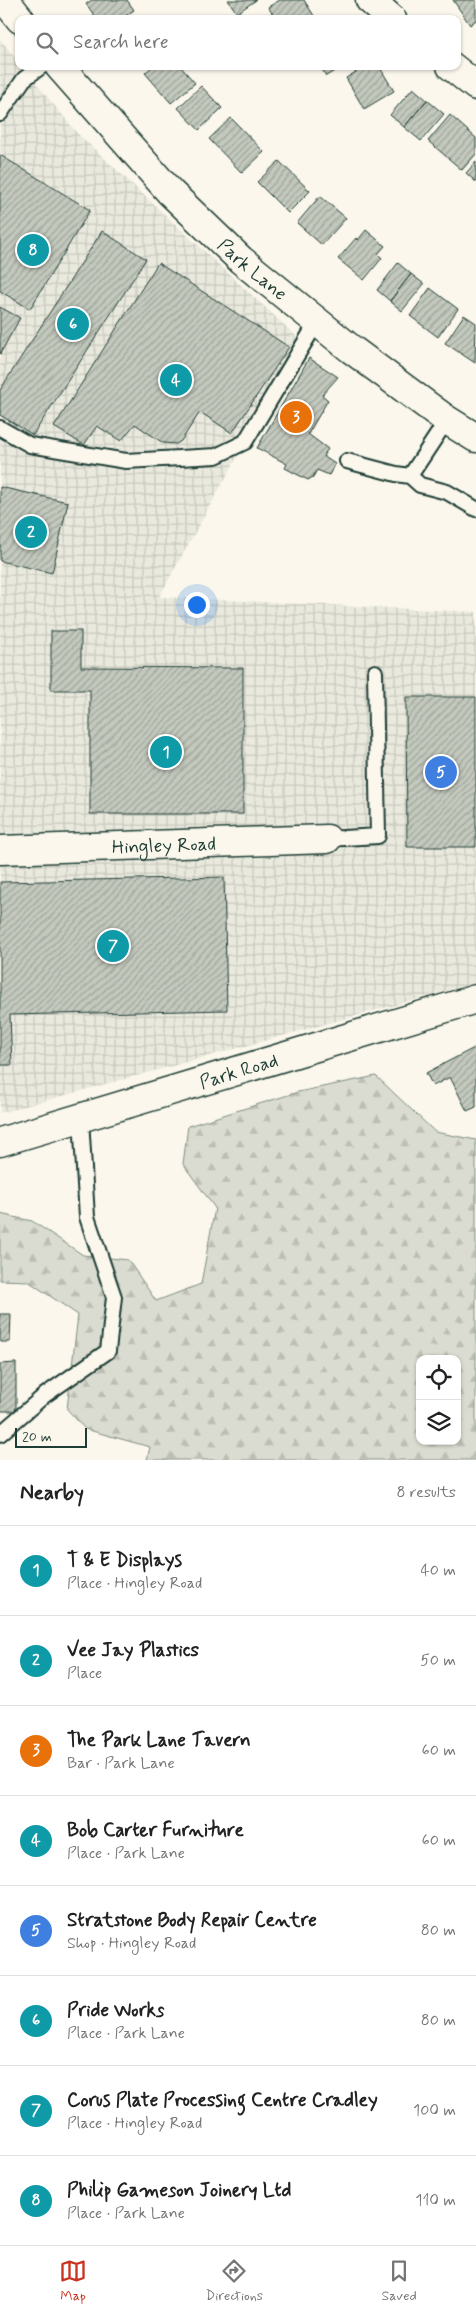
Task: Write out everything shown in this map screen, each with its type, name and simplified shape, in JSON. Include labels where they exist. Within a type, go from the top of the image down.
[{"type":"main road","points":[[5,0],[17,15]]},
{"type":"main road","points":[[370,0],[387,15]]},
{"type":"main road","name":"Park Lane","points":[[63,70],[170,192],[241,260],[318,322],[447,420],[476,438]]},
{"type":"main road","points":[[456,70],[476,86]]},
{"type":"main road","name":"Hingley Road","points":[[0,850],[327,839]]},
{"type":"main road","name":"Park Road","points":[[0,1142],[476,1000]]},
{"type":"lane","points":[[0,114],[24,79],[36,70]]},
{"type":"lane","points":[[0,428],[30,445],[126,461],[216,456],[245,442],[318,322]]},
{"type":"lane","points":[[410,476],[447,420]]},
{"type":"lane","points":[[347,461],[410,476],[420,486],[448,492],[476,509]]},
{"type":"lane","points":[[327,839],[378,836],[375,672]]},
{"type":"lane","points":[[0,1434],[45,1394],[108,1351],[114,1297],[87,1217],[81,1119]]},
{"type":"shaded area","points":[[0,39],[15,57],[15,70],[25,70],[78,134],[295,335],[298,348],[159,597],[476,612],[476,983],[0,1113]]},
{"type":"green space","points":[[376,1076],[435,1132],[476,1140],[476,1460],[147,1460],[150,1447],[85,1429],[67,1409],[78,1315],[28,1281],[0,1280],[0,1214],[32,1221],[83,1255],[128,1260],[156,1301],[201,1284],[215,1208],[183,1164],[188,1126],[298,1092]]},
{"type":"building","points":[[92,0],[127,0],[134,10],[127,15],[94,15],[86,4]]},
{"type":"building","points":[[228,0],[256,0],[237,13]]},
{"type":"building","points":[[280,0],[304,0],[313,15],[273,15],[268,7]]},
{"type":"building","points":[[453,0],[476,0],[476,20],[470,25]]},
{"type":"building","points":[[148,70],[184,70],[195,83],[171,103],[145,73]]},
{"type":"building","points":[[322,70],[336,70],[326,76]]},
{"type":"building","points":[[359,70],[381,70],[394,91],[364,109],[346,78]]},
{"type":"building","points":[[201,86],[222,108],[199,130],[178,108]]},
{"type":"building","points":[[413,88],[427,100],[404,127],[390,115]]},
{"type":"building","points":[[427,100],[444,114],[421,141],[404,127]]},
{"type":"building","points":[[450,115],[476,138],[476,154],[462,170],[428,141]]},
{"type":"building","points":[[231,118],[264,152],[242,173],[209,139]]},
{"type":"building","points":[[0,155],[90,210],[30,309],[0,291]]},
{"type":"building","points":[[279,161],[310,191],[288,213],[257,182]]},
{"type":"building","points":[[476,162],[476,182],[466,173]]},
{"type":"building","points":[[320,196],[346,218],[322,245],[297,223]]},
{"type":"building","points":[[366,230],[385,246],[378,254],[382,258],[364,280],[338,259],[356,238],[358,240]]},
{"type":"building","points":[[102,231],[146,259],[33,435],[0,415],[0,390]]},
{"type":"building","points":[[158,263],[289,347],[232,433],[200,412],[181,441],[176,444],[163,443],[135,424],[121,441],[97,426],[84,445],[54,427]]},
{"type":"building","points":[[398,263],[411,274],[390,301],[377,290]]},
{"type":"building","points":[[411,274],[424,284],[402,311],[390,301]]},
{"type":"building","points":[[430,288],[458,309],[438,337],[410,316]]},
{"type":"building","points":[[0,307],[20,318],[0,354]]},
{"type":"building","points":[[464,315],[476,323],[475,363],[445,343]]},
{"type":"building","points":[[309,358],[338,377],[322,395],[328,400],[308,434],[328,449],[323,456],[335,464],[329,475],[317,470],[313,477],[308,480],[285,468],[287,464],[257,448]]},
{"type":"building","points":[[0,487],[68,502],[52,573],[0,561]]},
{"type":"building","points":[[51,631],[81,631],[81,667],[243,668],[243,814],[90,814],[90,690],[51,690]]},
{"type":"building","points":[[406,697],[476,697],[476,847],[407,847]]},
{"type":"building","points":[[224,877],[227,1010],[10,1015],[12,1065],[0,1065],[0,882]]},
{"type":"building","points":[[476,1047],[476,1107],[467,1111],[450,1077],[433,1086],[426,1073]]},
{"type":"building","points":[[0,1314],[11,1314],[10,1342],[0,1342]]},
{"type":"building","points":[[16,1363],[16,1411],[0,1411],[0,1364]]},
{"type":"place","name":"Philip Gameson Joinery Ltd","points":[[33,250]]},
{"type":"place","name":"Pride Works","points":[[73,324]]},
{"type":"place","name":"Bob Carter Furniture","points":[[176,380]]},
{"type":"place","name":"The Park Lane Tavern","points":[[296,417]]},
{"type":"place","name":"Vee Jay Plastics","points":[[31,532]]},
{"type":"place","name":"T & E Displays","points":[[166,752]]},
{"type":"place","name":"Stratstone Body Repair Centre","points":[[441,772]]},
{"type":"place","name":"Corus Plate Processing Centre Cradley","points":[[113,946]]}]
